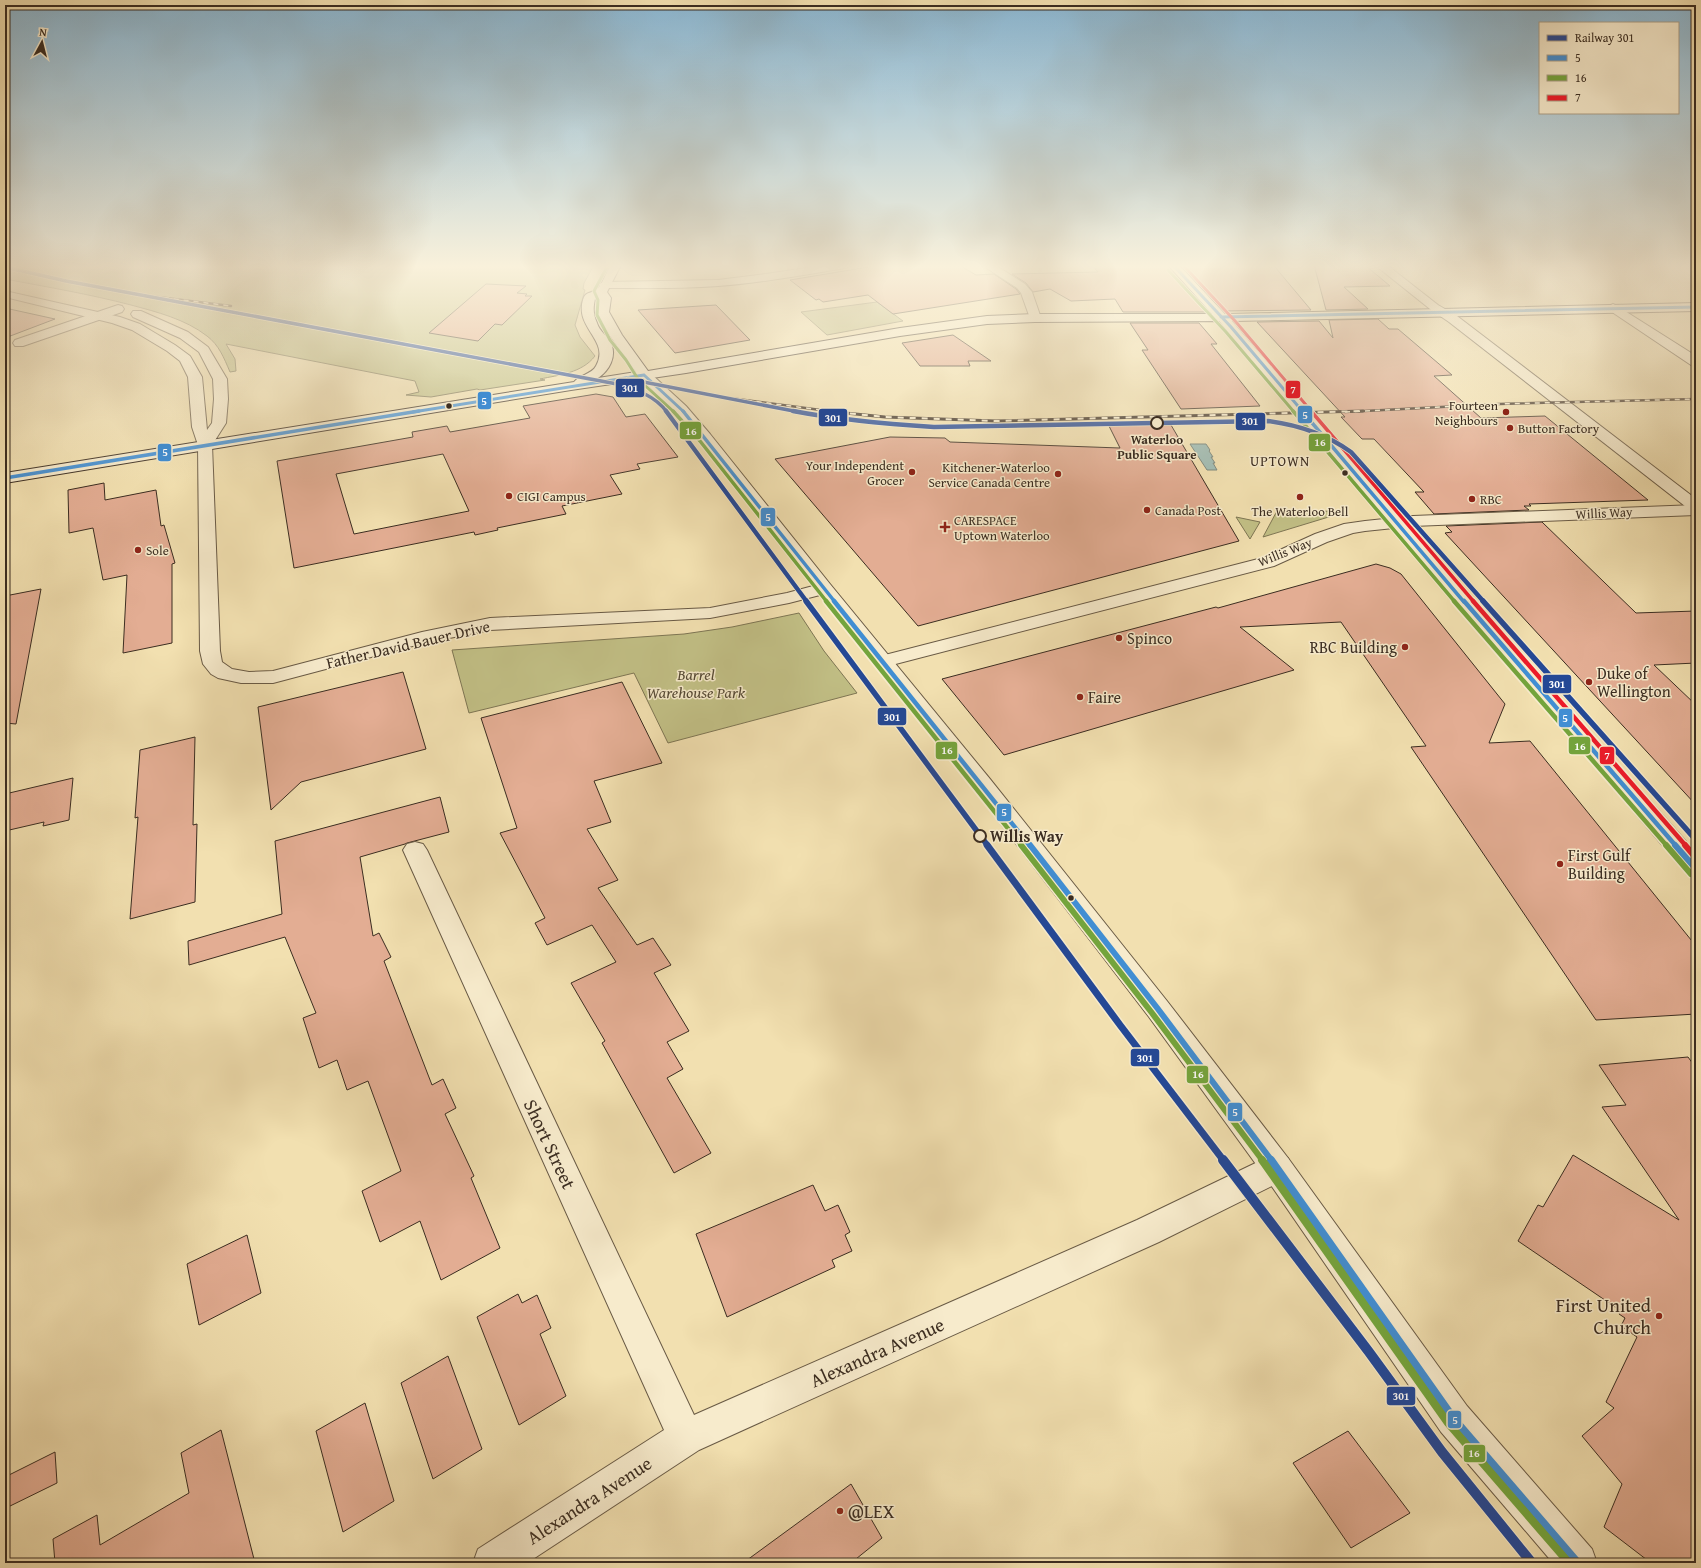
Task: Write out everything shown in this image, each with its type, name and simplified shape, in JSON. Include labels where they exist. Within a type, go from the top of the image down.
[{"type":"street","points":[[19,343],[29,338]]},
{"type":"street","name":"Father David Bauer Drive","points":[[155,338],[185,359],[195,376],[199,427],[205,445],[210,651],[213,664],[235,677],[273,677],[422,638],[490,624],[710,612],[789,598],[824,588]]},
{"type":"street","points":[[188,338],[204,350],[220,379],[221,399],[219,423],[205,445]]},
{"type":"street","points":[[571,386],[597,374],[601,370],[606,361],[605,344],[601,338]]},
{"type":"street","points":[[618,338],[632,356],[644,375],[681,409],[705,437],[824,588],[884,661],[1158,1009],[1277,1168],[1454,1419],[1578,1563]]},
{"type":"street","points":[[5,478],[644,375],[862,338]]},
{"type":"street","points":[[1239,338],[1696,869]]},
{"type":"street","points":[[1477,338],[1696,508]]},
{"type":"street","points":[[1659,338],[1696,362]]},
{"type":"street","name":"Willis Way","points":[[884,661],[1268,562],[1321,538],[1350,528],[1396,522],[1696,508]]},
{"type":"street","name":"Short Street","points":[[415,850],[686,1437]]},
{"type":"street","name":"Alexandra Avenue","points":[[492,1563],[686,1437],[1148,1231],[1277,1168]]},
{"type":"green space","points":[[209,338],[581,338],[595,356],[590,362],[577,370],[540,379],[545,380],[431,397],[406,395],[419,392],[415,381],[226,344],[235,359],[236,371],[230,372],[221,352]]},
{"type":"green space","points":[[1278,509],[1301,513],[1343,510],[1345,512],[1263,537]]},
{"type":"green space","points":[[1236,517],[1260,522],[1250,539]]},
{"type":"green space","name":"Barrel Warehouse Park","points":[[799,613],[824,651],[857,693],[668,743],[634,673],[469,713],[452,650],[684,634],[732,627]]},
{"type":"water","points":[[1190,444],[1206,444],[1213,457],[1211,457],[1217,470],[1207,470]]},
{"type":"building","points":[[461,338],[481,338],[478,341]]},
{"type":"building","points":[[662,338],[748,338],[750,340],[675,353]]},
{"type":"building","points":[[933,338],[958,338],[991,361],[968,361],[970,366],[920,366],[902,343]]},
{"type":"building","points":[[1140,338],[1212,338],[1217,344],[1211,344],[1260,406],[1181,409],[1142,350],[1148,350]]},
{"type":"building","points":[[1272,338],[1409,338],[1452,375],[1434,376],[1481,418],[1545,416],[1648,500],[1529,504],[1531,506],[1524,506],[1529,510],[1434,514],[1415,492],[1424,492],[1374,439],[1362,439],[1341,417],[1345,417]]},
{"type":"building","name":"CIGI Campus","points":[[596,394],[613,397],[626,417],[645,414],[678,457],[637,464],[640,469],[610,475],[622,494],[562,506],[566,514],[497,528],[498,530],[475,535],[474,532],[294,568],[277,461],[413,437],[412,432],[447,426],[450,432],[530,418],[523,406]],"holes":[[[443,454],[469,511],[354,534],[336,474]]]},
{"type":"building","points":[[1171,425],[1239,541],[918,626],[775,459],[890,437],[945,438],[950,442],[1120,448],[1109,426]]},
{"type":"building","points":[[104,483],[105,500],[156,490],[161,526],[164,525],[175,563],[172,564],[172,643],[123,653],[127,575],[103,580],[93,528],[69,533],[68,490]]},
{"type":"building","points":[[1542,522],[1636,613],[1696,611],[1696,663],[1654,665],[1696,705],[1696,805],[1445,533],[1452,532],[1446,526]]},
{"type":"building","points":[[1376,564],[1390,568],[1401,574],[1505,704],[1489,743],[1530,741],[1696,946],[1696,1014],[1596,1020],[1411,747],[1426,746],[1341,622],[1240,627],[1294,670],[1004,755],[942,679],[1216,607],[1218,608]]},
{"type":"building","points":[[41,589],[16,724],[5,723],[5,596]]},
{"type":"building","points":[[403,672],[426,749],[301,782],[271,810],[258,707]]},
{"type":"building","points":[[622,682],[662,763],[594,781],[611,822],[587,829],[618,880],[598,888],[637,945],[653,938],[671,965],[654,973],[689,1031],[667,1042],[683,1069],[667,1078],[711,1153],[674,1173],[602,1043],[605,1041],[571,983],[616,962],[592,925],[547,945],[535,923],[545,918],[500,833],[517,828],[481,718]]},
{"type":"building","points":[[195,737],[193,825],[197,824],[195,902],[130,919],[138,817],[135,818],[140,750]]},
{"type":"building","points":[[73,778],[69,820],[43,826],[44,822],[5,831],[5,794]]},
{"type":"building","points":[[440,797],[449,832],[360,857],[373,936],[379,933],[391,957],[384,961],[432,1085],[443,1079],[456,1108],[445,1114],[474,1176],[471,1178],[500,1248],[441,1280],[420,1221],[380,1242],[362,1191],[401,1171],[368,1081],[347,1090],[337,1060],[319,1068],[303,1018],[316,1013],[285,937],[189,965],[188,941],[282,914],[275,841]]},
{"type":"building","points":[[1688,1057],[1696,1068],[1696,1563],[1651,1563],[1604,1527],[1622,1484],[1582,1436],[1614,1408],[1606,1402],[1637,1337],[1621,1326],[1625,1318],[1619,1314],[1621,1311],[1518,1241],[1538,1205],[1543,1207],[1573,1155],[1679,1220],[1602,1107],[1626,1105],[1599,1065]]},
{"type":"building","points":[[813,1185],[825,1211],[838,1205],[850,1232],[845,1235],[852,1251],[832,1260],[835,1267],[727,1317],[696,1234]]},
{"type":"building","points":[[247,1235],[261,1293],[199,1325],[187,1264]]},
{"type":"building","points":[[518,1294],[522,1303],[537,1295],[551,1328],[540,1334],[566,1396],[519,1425],[477,1317]]},
{"type":"building","points":[[448,1356],[482,1449],[433,1479],[401,1383]]},
{"type":"building","points":[[365,1403],[394,1501],[343,1532],[316,1431]]},
{"type":"building","points":[[221,1430],[255,1563],[55,1563],[53,1539],[97,1515],[100,1545],[189,1493],[181,1453]]},
{"type":"building","points":[[1348,1431],[1410,1513],[1351,1548],[1293,1463]]},
{"type":"building","points":[[55,1452],[57,1483],[6,1508],[5,1477]]},
{"type":"building","name":"@LEX","points":[[851,1484],[882,1538],[851,1563],[743,1563]]},
{"type":"railway","points":[[707,395],[836,412]]},
{"type":"railway","points":[[1345,412],[1499,404],[1696,399]]},
{"type":"railway","points":[[826,411],[885,417],[996,421],[1363,411]]},
{"type":"rail line","name":"301","points":[[372,338],[617,384],[643,392],[660,403],[1120,1025],[1369,1352],[1442,1452],[1532,1563]]},
{"type":"rail line","name":"301","points":[[628,379],[818,416],[883,424],[934,427],[1268,421],[1301,427],[1322,434],[1342,445],[1351,452],[1696,840]]},
{"type":"transit line","name":"16","points":[[609,338],[626,360],[638,379],[676,414],[700,441],[819,592],[977,788],[1152,1013],[1271,1172],[1448,1423],[1569,1563]]},
{"type":"transit line","name":"16","points":[[1231,338],[1407,546],[1691,874]]},
{"type":"transit line","name":"5","points":[[1240,338],[1412,541],[1696,869]]},
{"type":"transit line","name":"7","points":[[1250,338],[1417,536],[1696,858]]},
{"type":"transit line","name":"5","points":[[644,375],[681,409],[705,437],[824,588],[982,784],[1158,1009],[1277,1168],[1454,1419],[1578,1563]]},
{"type":"transit line","name":"5","points":[[5,478],[644,375]]},
{"type":"place","name":"Fourteen Neighbours","points":[[1506,412]]},
{"type":"place","name":"Waterloo Public Square","points":[[1157,423]]},
{"type":"place","name":"Button Factory","points":[[1510,428]]},
{"type":"place","name":"Your Independent Grocer","points":[[912,472]]},
{"type":"place","name":"Kitchener-Waterloo Service Canada Centre","points":[[1058,474]]},
{"type":"place","name":"CIGI Campus","points":[[509,496]]},
{"type":"place","name":"The Waterloo Bell","points":[[1300,497]]},
{"type":"place","name":"RBC","points":[[1472,499]]},
{"type":"place","name":"Canada Post","points":[[1147,510]]},
{"type":"place","name":"CARESPACE Uptown Waterloo","points":[[945,527]]},
{"type":"place","name":"Sole","points":[[138,550]]},
{"type":"place","name":"Spinco","points":[[1119,638]]},
{"type":"place","name":"RBC Building","points":[[1405,647]]},
{"type":"place","name":"Duke of Wellington","points":[[1589,682]]},
{"type":"place","name":"Faire","points":[[1080,697]]},
{"type":"place","name":"Willis Way","points":[[980,836]]},
{"type":"place","name":"First Gulf Building","points":[[1560,864]]},
{"type":"place","name":"First United Church","points":[[1659,1316]]},
{"type":"place","name":"@LEX","points":[[840,1511]]},
{"type":"district","name":"UPTOWN","points":[[1280,461]]}]
